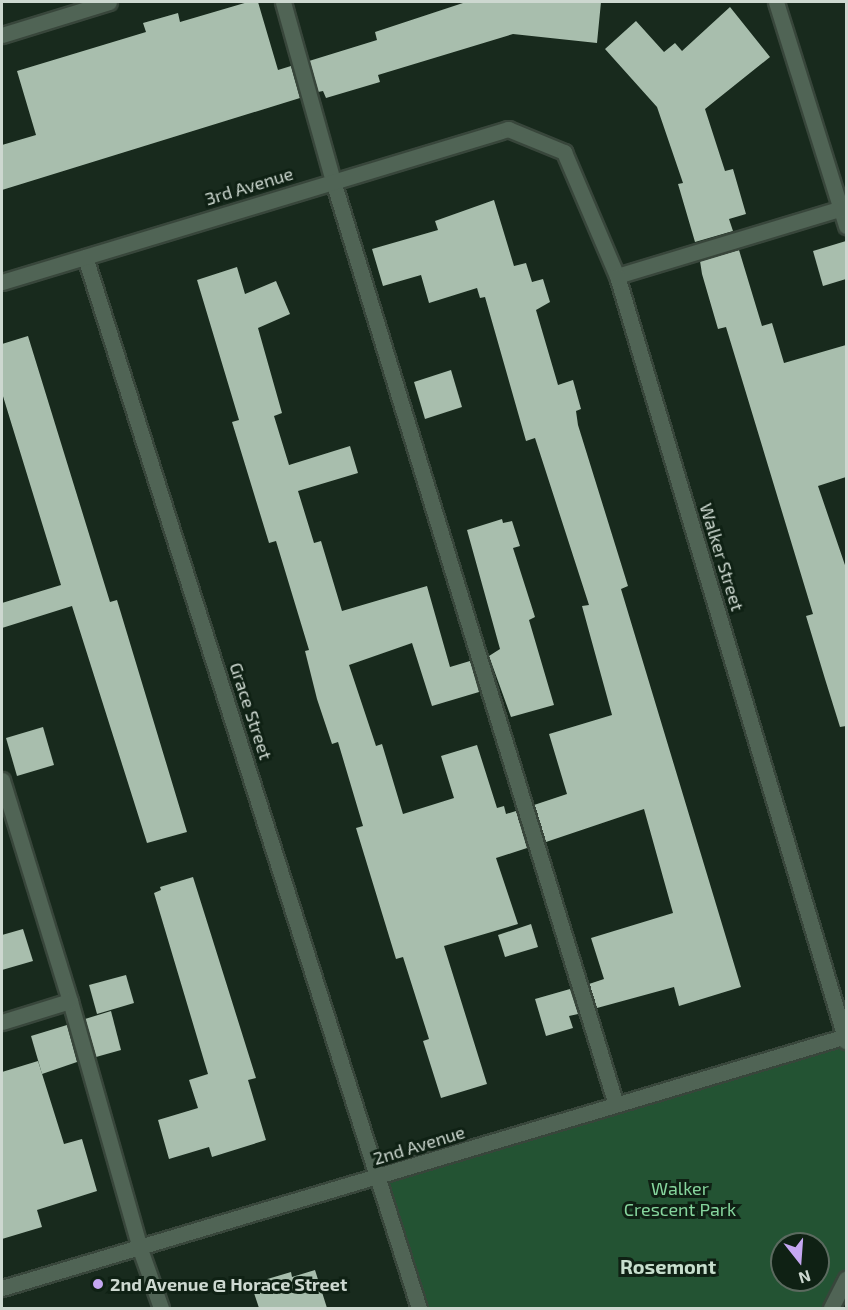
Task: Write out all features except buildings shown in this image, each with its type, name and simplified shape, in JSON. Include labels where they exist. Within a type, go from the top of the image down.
[{"type":"street","points":[[2,34],[110,2]]},
{"type":"street","points":[[283,2],[333,181],[616,1105]]},
{"type":"street","points":[[777,2],[844,208],[846,226]]},
{"type":"street","name":"3rd Avenue","points":[[2,282],[508,129]]},
{"type":"street","name":"Walker Street","points":[[508,129],[564,152],[617,276],[846,1038]]},
{"type":"street","points":[[617,276],[844,208]]},
{"type":"street","name":"Grace Street","points":[[85,257],[380,1178],[419,1308]]},
{"type":"street","points":[[2,780],[70,1001],[140,1249],[161,1308]]},
{"type":"street","points":[[2,1022],[70,1001]]},
{"type":"street","name":"2nd Avenue","points":[[2,1288],[380,1178],[616,1105],[846,1038]]},
{"type":"street","points":[[831,1308],[846,1279]]},
{"type":"green space","name":"Walker Crescent Park","points":[[846,1041],[846,1279],[831,1308],[419,1308],[379,1178]]},
{"type":"place","name":"2nd Avenue @ Horace Street","points":[[98,1284]]},
{"type":"district","name":"Rosemont","points":[[668,1266]]}]
